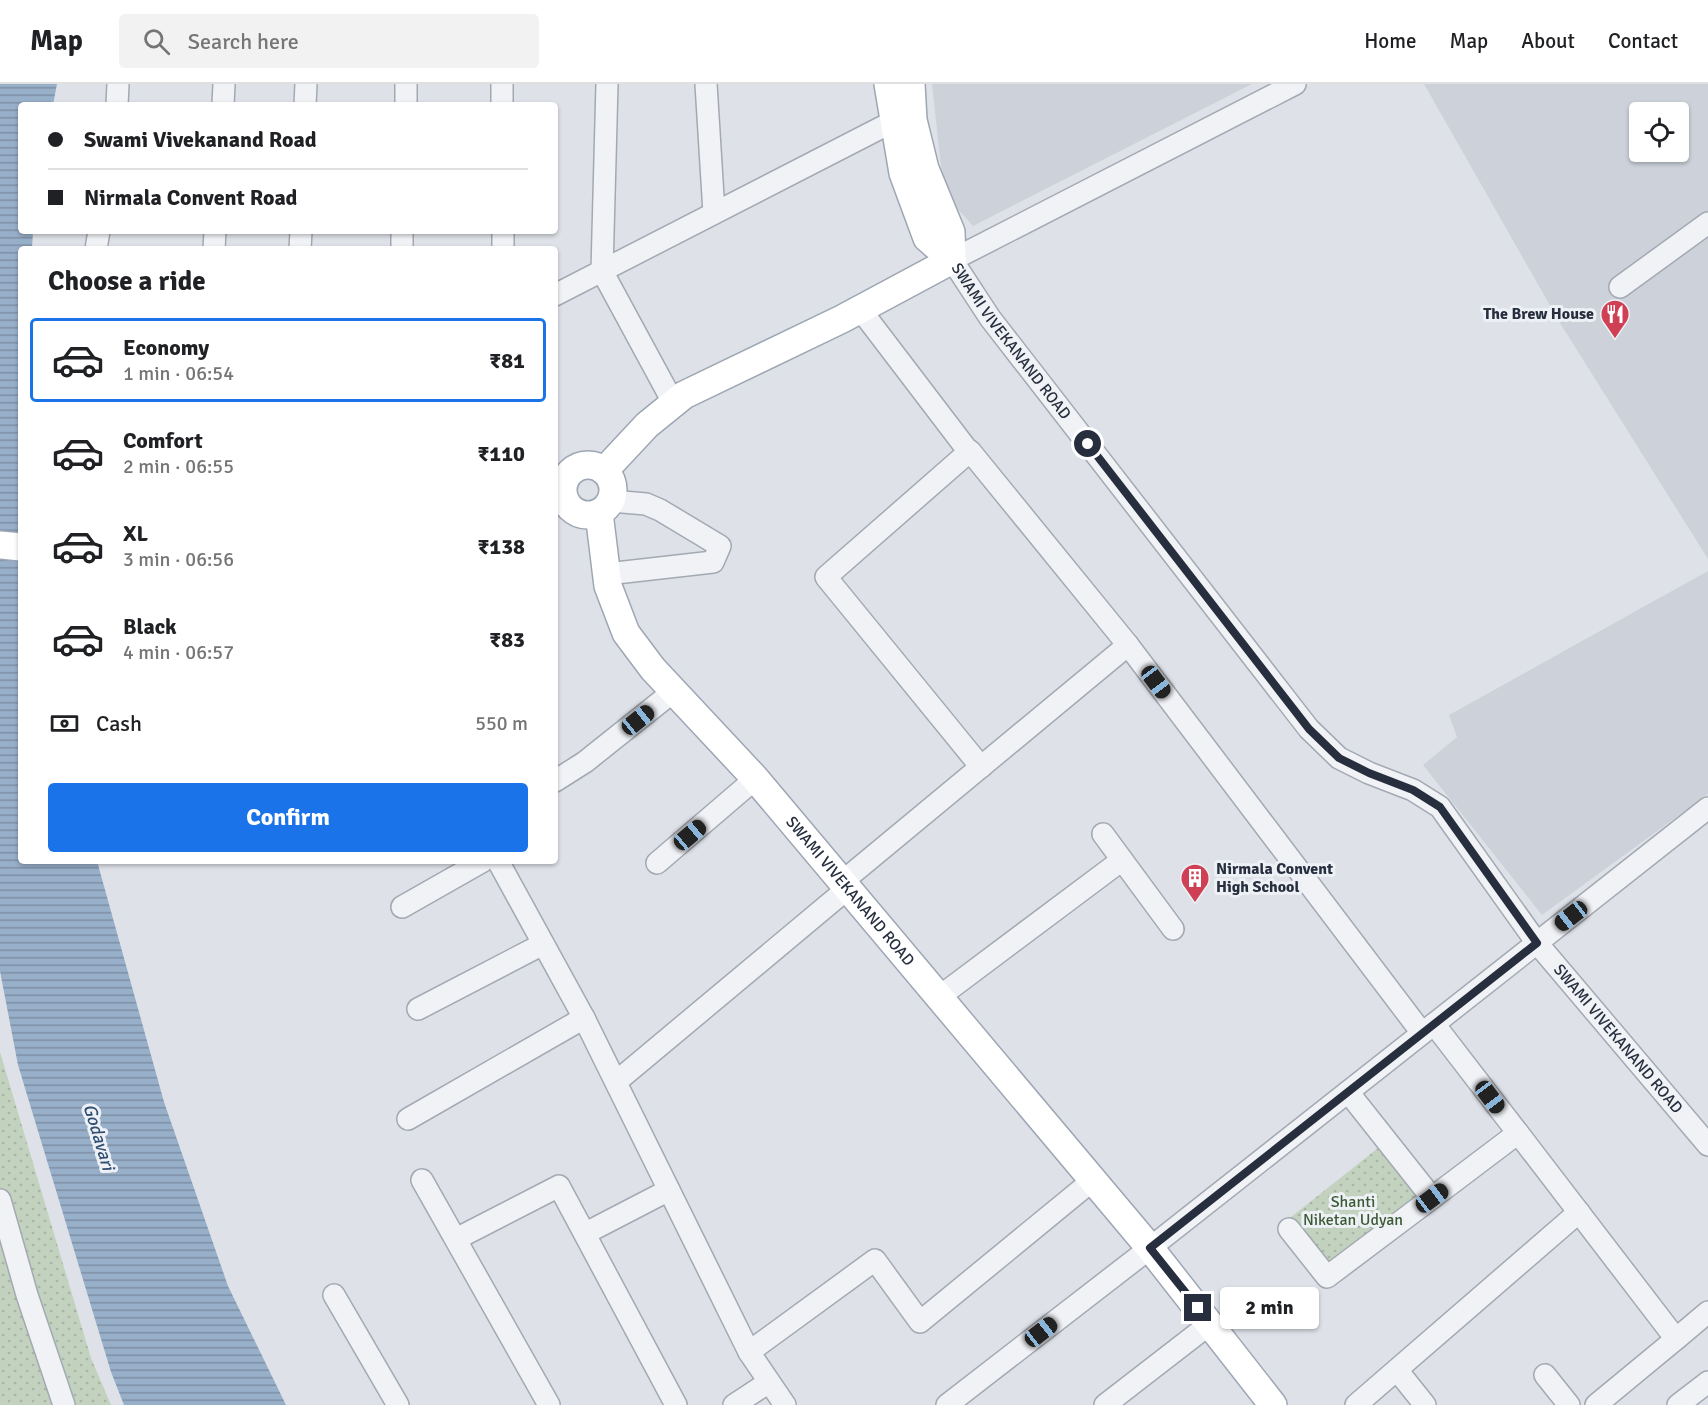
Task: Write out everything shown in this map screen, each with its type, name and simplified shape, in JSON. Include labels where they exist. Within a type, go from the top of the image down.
[{"type":"main road","points":[[888,84],[904,121]]},
{"type":"main road","name":"SWAMI VIVEKANAND ROAD","points":[[911,84],[904,121],[951,232],[952,260]]},
{"type":"main road","points":[[604,471],[647,425],[684,395],[860,309],[952,260]]},
{"type":"main road","points":[[591,466],[604,471],[612,486],[605,507],[590,515],[578,513],[560,498],[564,483],[577,468],[591,466]]},
{"type":"main road","name":"SWAMI VIVEKANAND ROAD","points":[[605,507],[608,586],[626,633],[653,669],[755,779],[1150,1248],[1273,1405]]},
{"type":"main road","points":[[0,545],[18,547]]},
{"type":"street","points":[[117,102],[118,84]]},
{"type":"street","points":[[223,102],[224,84]]},
{"type":"street","points":[[305,102],[306,84]]},
{"type":"street","points":[[406,84],[406,102]]},
{"type":"street","points":[[502,84],[502,102]]},
{"type":"street","points":[[607,84],[602,271],[674,404]]},
{"type":"street","points":[[706,84],[714,213]]},
{"type":"street","points":[[952,260],[1295,84]]},
{"type":"street","points":[[558,293],[714,213],[904,121]]},
{"type":"street","points":[[1620,287],[1708,223]]},
{"type":"street","name":"SWAMI VIVEKANAND ROAD","points":[[952,260],[990,318],[1309,729],[1339,758],[1369,773],[1413,790],[1440,807],[1537,943],[1708,1145]]},
{"type":"street","points":[[860,309],[969,452],[1128,645],[1428,1029],[1518,1133],[1676,1339]]},
{"type":"street","points":[[969,452],[826,577],[981,767]]},
{"type":"street","points":[[605,507],[646,504],[720,546],[713,562],[607,574]]},
{"type":"street","points":[[616,1082],[981,767],[1128,645]]},
{"type":"street","points":[[558,779],[585,762],[674,691]]},
{"type":"street","points":[[657,863],[755,779]]},
{"type":"street","points":[[950,1404],[1708,808]]},
{"type":"street","points":[[1103,834],[1173,929]]},
{"type":"street","points":[[939,998],[1122,860]]},
{"type":"street","points":[[402,907],[478,864]]},
{"type":"street","points":[[500,864],[584,1018],[749,1352],[785,1405]]},
{"type":"street","points":[[418,1010],[543,944]]},
{"type":"street","points":[[408,1119],[584,1018]]},
{"type":"street","points":[[1348,1092],[1432,1198]]},
{"type":"street","points":[[1289,1229],[1327,1277],[1518,1133]]},
{"type":"street","points":[[422,1180],[549,1405]]},
{"type":"street","points":[[749,1352],[875,1260],[920,1322],[1093,1180]]},
{"type":"street","points":[[456,1239],[559,1186],[676,1405]]},
{"type":"street","points":[[586,1233],[669,1190]]},
{"type":"street","points":[[0,1200],[27,1295],[64,1405]]},
{"type":"street","points":[[1356,1405],[1579,1212]]},
{"type":"street","points":[[334,1295],[398,1405]]},
{"type":"street","points":[[1596,1405],[1708,1312]]},
{"type":"street","points":[[1105,1405],[1210,1323]]},
{"type":"street","points":[[1397,1370],[1425,1405]]},
{"type":"street","points":[[1545,1375],[1569,1405]]},
{"type":"street","points":[[734,1405],[769,1382]]},
{"type":"street","points":[[1678,1405],[1708,1382]]},
{"type":"shaded area","points":[[932,84],[1252,84],[973,226],[944,194]]},
{"type":"shaded area","points":[[1424,84],[1708,84],[1708,559],[1560,323]]},
{"type":"shaded area","points":[[1708,571],[1708,794],[1542,915],[1423,765],[1457,737],[1449,715]]},
{"type":"green space","points":[[0,1052],[91,1358],[111,1405],[0,1405]]},
{"type":"green space","name":"Shanti Niketan Udyan","points":[[1378,1148],[1420,1201],[1328,1274],[1286,1221]]},
{"type":"water","name":"Godavari","points":[[0,84],[57,84],[54,102],[18,102],[18,234],[33,234],[32,246],[18,246],[18,864],[98,864],[164,1102],[228,1286],[286,1405],[124,1405],[111,1372],[18,1065],[0,971]]},
{"type":"place","name":"The Brew House","points":[[1615,340]]},
{"type":"place","name":"Nirmala Convent High School","points":[[1195,904]]},
{"type":"route","points":[[1088,444],[1309,729],[1339,758],[1369,773],[1413,790],[1440,807],[1537,943],[1150,1248],[1198,1308]]}]
